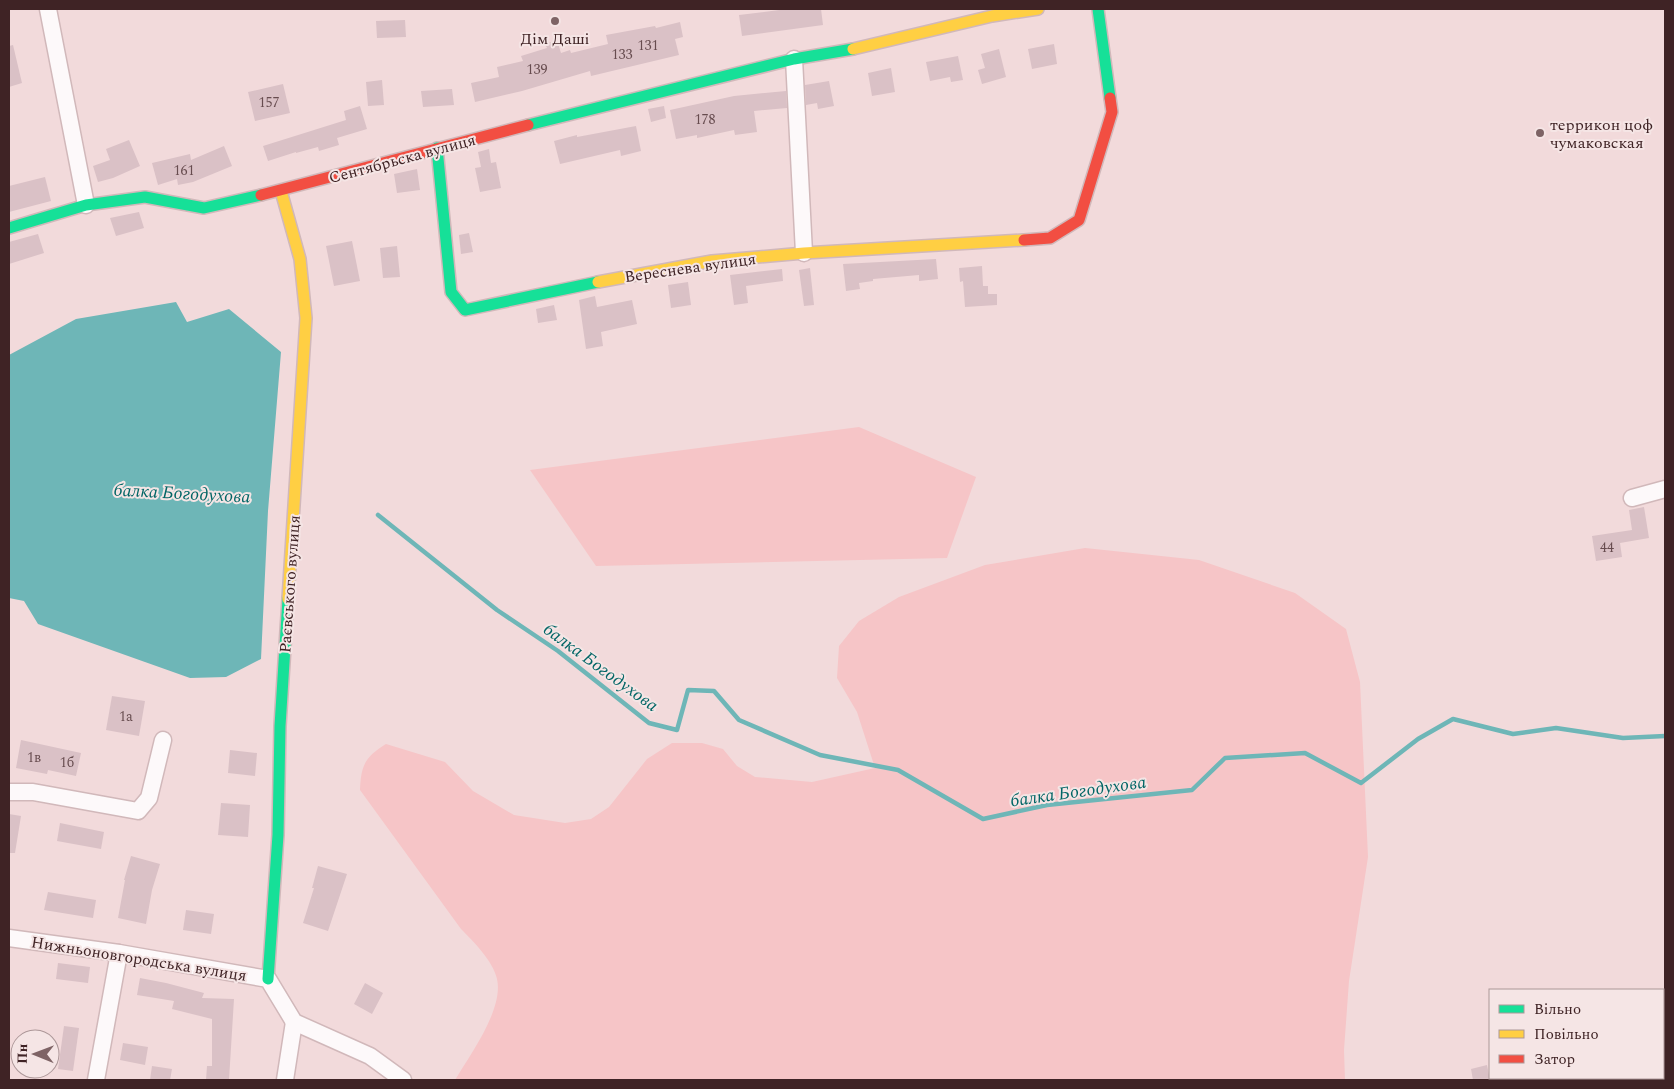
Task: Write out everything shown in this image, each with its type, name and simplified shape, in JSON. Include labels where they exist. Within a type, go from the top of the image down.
[{"type":"street","points":[[48,9],[86,205]]},
{"type":"street","name":"Сентябрьска вулиця","points":[[9,228],[86,205],[145,197],[204,208],[281,191],[437,148],[794,59],[849,50],[992,16],[1038,9]]},
{"type":"street","name":"Вереснева вулиця","points":[[437,148],[451,292],[465,310],[616,278],[712,261],[804,253],[1050,238],[1079,220],[1112,112],[1098,9]]},
{"type":"street","points":[[794,59],[804,253]]},
{"type":"street","name":"Раєвського вулиця","points":[[268,979],[278,834],[280,726],[306,318],[300,259],[281,191]]},
{"type":"street","points":[[1632,498],[1665,489]]},
{"type":"street","points":[[9,792],[32,792],[138,811],[149,798],[163,740]]},
{"type":"street","name":"Нижньоновгородська вулиця","points":[[9,938],[119,953],[268,979]]},
{"type":"street","points":[[96,1080],[119,953]]},
{"type":"street","points":[[268,979],[294,1022],[370,1056],[403,1080]]},
{"type":"street","points":[[286,1080],[294,1022]]},
{"type":"shaded area","points":[[859,427],[976,477],[947,558],[596,566],[530,470]]},
{"type":"shaded area","points":[[1085,548],[1199,560],[1295,593],[1346,629],[1360,682],[1368,857],[1349,981],[1344,1050],[1345,1080],[455,1080],[491,1018],[498,991],[497,979],[492,965],[461,929],[360,790],[363,768],[373,753],[386,744],[445,762],[473,791],[514,815],[565,823],[591,819],[609,807],[647,759],[672,743],[702,743],[723,749],[737,766],[755,777],[812,782],[875,768],[857,712],[837,678],[839,646],[859,621],[899,597],[985,565]]},
{"type":"water","points":[[176,302],[187,322],[229,309],[281,352],[268,511],[261,659],[226,677],[190,678],[38,624],[24,601],[9,598],[9,355],[76,319]]},
{"type":"building","points":[[787,9],[821,9],[823,25],[742,36],[739,15]]},
{"type":"building","points":[[405,20],[406,37],[377,38],[376,21]]},
{"type":"building","points":[[680,22],[683,37],[675,39],[679,55],[591,76],[590,71],[522,91],[475,102],[471,83],[499,77],[497,67],[523,61],[521,56],[547,48],[545,44],[557,40],[561,53],[570,50],[571,53],[608,44],[606,35],[655,26],[656,28]]},
{"type":"building","points":[[1054,44],[1057,64],[1032,69],[1028,49]]},
{"type":"building","points":[[13,45],[22,83],[9,87],[9,46]]},
{"type":"building","points":[[999,49],[1006,77],[982,84],[978,70],[985,68],[981,54]]},
{"type":"building","points":[[958,56],[963,80],[951,82],[950,77],[930,81],[926,62]]},
{"type":"building","points":[[891,68],[895,92],[872,96],[868,73]]},
{"type":"building","points":[[382,80],[384,105],[368,106],[366,82]]},
{"type":"building","points":[[829,81],[834,106],[818,109],[817,103],[806,105],[805,85]]},
{"type":"building","points":[[283,84],[290,113],[255,121],[248,92]]},
{"type":"building","points":[[452,89],[454,105],[423,107],[421,91]]},
{"type":"building","points":[[786,91],[787,108],[754,111],[757,132],[735,135],[734,130],[697,138],[697,135],[676,139],[670,110],[734,96]]},
{"type":"building","points":[[360,106],[367,129],[337,138],[339,145],[319,151],[318,147],[268,161],[263,146],[346,120],[344,111]]},
{"type":"building","points":[[664,106],[666,118],[651,122],[648,109]]},
{"type":"building","points":[[636,126],[641,151],[621,156],[620,150],[560,164],[554,141],[577,135],[577,137]]},
{"type":"building","points":[[129,140],[140,166],[113,178],[98,182],[93,166],[110,160],[106,149]]},
{"type":"building","points":[[224,146],[232,166],[193,182],[178,185],[177,179],[158,185],[152,163],[190,154],[191,160]]},
{"type":"building","points":[[489,149],[491,163],[496,162],[501,188],[480,192],[475,168],[481,167],[478,152]]},
{"type":"building","points":[[417,169],[420,190],[397,193],[394,174]]},
{"type":"building","points":[[45,177],[51,201],[9,212],[9,186]]},
{"type":"building","points":[[139,212],[144,228],[116,236],[110,218]]},
{"type":"building","points":[[469,233],[473,252],[461,254],[459,235]]},
{"type":"building","points":[[38,234],[44,253],[9,264],[9,242]]},
{"type":"building","points":[[352,241],[360,281],[334,286],[326,246]]},
{"type":"building","points":[[397,246],[400,277],[383,278],[380,248]]},
{"type":"building","points":[[936,259],[938,279],[919,281],[919,275],[873,279],[873,281],[859,283],[860,289],[846,291],[843,264]]},
{"type":"building","points":[[982,266],[983,286],[988,286],[988,294],[997,294],[997,305],[965,307],[963,281],[960,282],[959,268]]},
{"type":"building","points":[[810,268],[814,305],[804,306],[799,270]]},
{"type":"building","points":[[782,269],[783,281],[746,286],[748,303],[734,305],[730,275]]},
{"type":"building","points":[[688,282],[691,305],[671,308],[668,285]]},
{"type":"building","points":[[595,296],[597,307],[632,300],[637,324],[601,332],[603,346],[586,349],[579,300]]},
{"type":"building","points":[[554,305],[557,320],[538,323],[536,309]]},
{"type":"building","points":[[1644,507],[1649,538],[1620,543],[1622,557],[1596,561],[1592,536],[1632,530],[1629,510]]},
{"type":"building","points":[[112,696],[145,701],[139,736],[106,730]]},
{"type":"building","points":[[21,740],[81,753],[76,776],[48,770],[47,774],[16,768]]},
{"type":"building","points":[[230,750],[257,753],[255,776],[228,773]]},
{"type":"building","points":[[221,803],[250,805],[248,837],[218,835]]},
{"type":"building","points":[[9,814],[21,816],[15,853],[9,853]]},
{"type":"building","points":[[60,823],[104,832],[101,849],[57,841]]},
{"type":"building","points":[[131,856],[160,864],[152,890],[146,924],[118,918],[124,880]]},
{"type":"building","points":[[318,866],[347,874],[328,931],[303,923],[314,888],[312,888]]},
{"type":"building","points":[[48,892],[96,900],[93,918],[44,910]]},
{"type":"building","points":[[186,910],[214,914],[211,934],[183,930]]},
{"type":"building","points":[[58,963],[90,967],[88,983],[56,979]]},
{"type":"building","points":[[140,978],[204,993],[202,998],[234,999],[229,1080],[206,1080],[207,1066],[212,1066],[212,1019],[172,1009],[174,1001],[137,995]]},
{"type":"building","points":[[365,983],[383,993],[372,1014],[354,1004]]},
{"type":"building","points":[[64,1026],[79,1028],[73,1071],[60,1069]]},
{"type":"building","points":[[123,1043],[148,1047],[145,1065],[120,1060]]},
{"type":"building","points":[[1487,1065],[1490,1080],[1473,1080],[1471,1069]]},
{"type":"building","points":[[152,1066],[172,1069],[170,1080],[150,1080]]},
{"type":"waterway","name":"балка Богодухова","points":[[378,515],[497,610],[558,651],[649,723],[677,730],[688,690],[714,691],[739,720],[820,755],[898,770],[983,819],[1047,805],[1192,790],[1225,758],[1305,753],[1361,783],[1418,739],[1453,719],[1513,734],[1556,728],[1623,738],[1665,736]]},
{"type":"traffic: fast","points":[[1098,9],[1110,98]]},
{"type":"traffic: fast","points":[[528,125],[794,59],[853,49]]},
{"type":"traffic: fast","points":[[437,148],[451,292],[465,310],[598,282]]},
{"type":"traffic: fast","points":[[9,228],[86,205],[145,197],[204,208],[261,195]]},
{"type":"traffic: fast","points":[[268,979],[278,835],[280,726],[288,599]]},
{"type":"traffic: slow","points":[[853,49],[992,16],[1038,9]]},
{"type":"traffic: slow","points":[[281,191],[300,259],[306,318],[288,599]]},
{"type":"traffic: slow","points":[[598,282],[712,261],[804,253],[1024,240]]},
{"type":"traffic: jam","points":[[1024,240],[1050,238],[1079,220],[1112,112],[1110,98]]},
{"type":"traffic: jam","points":[[261,195],[528,125]]},
{"type":"place","name":"Дім Даші","points":[[555,21]]},
{"type":"place","name":"террикон цоф чумаковская","points":[[1540,133]]}]
